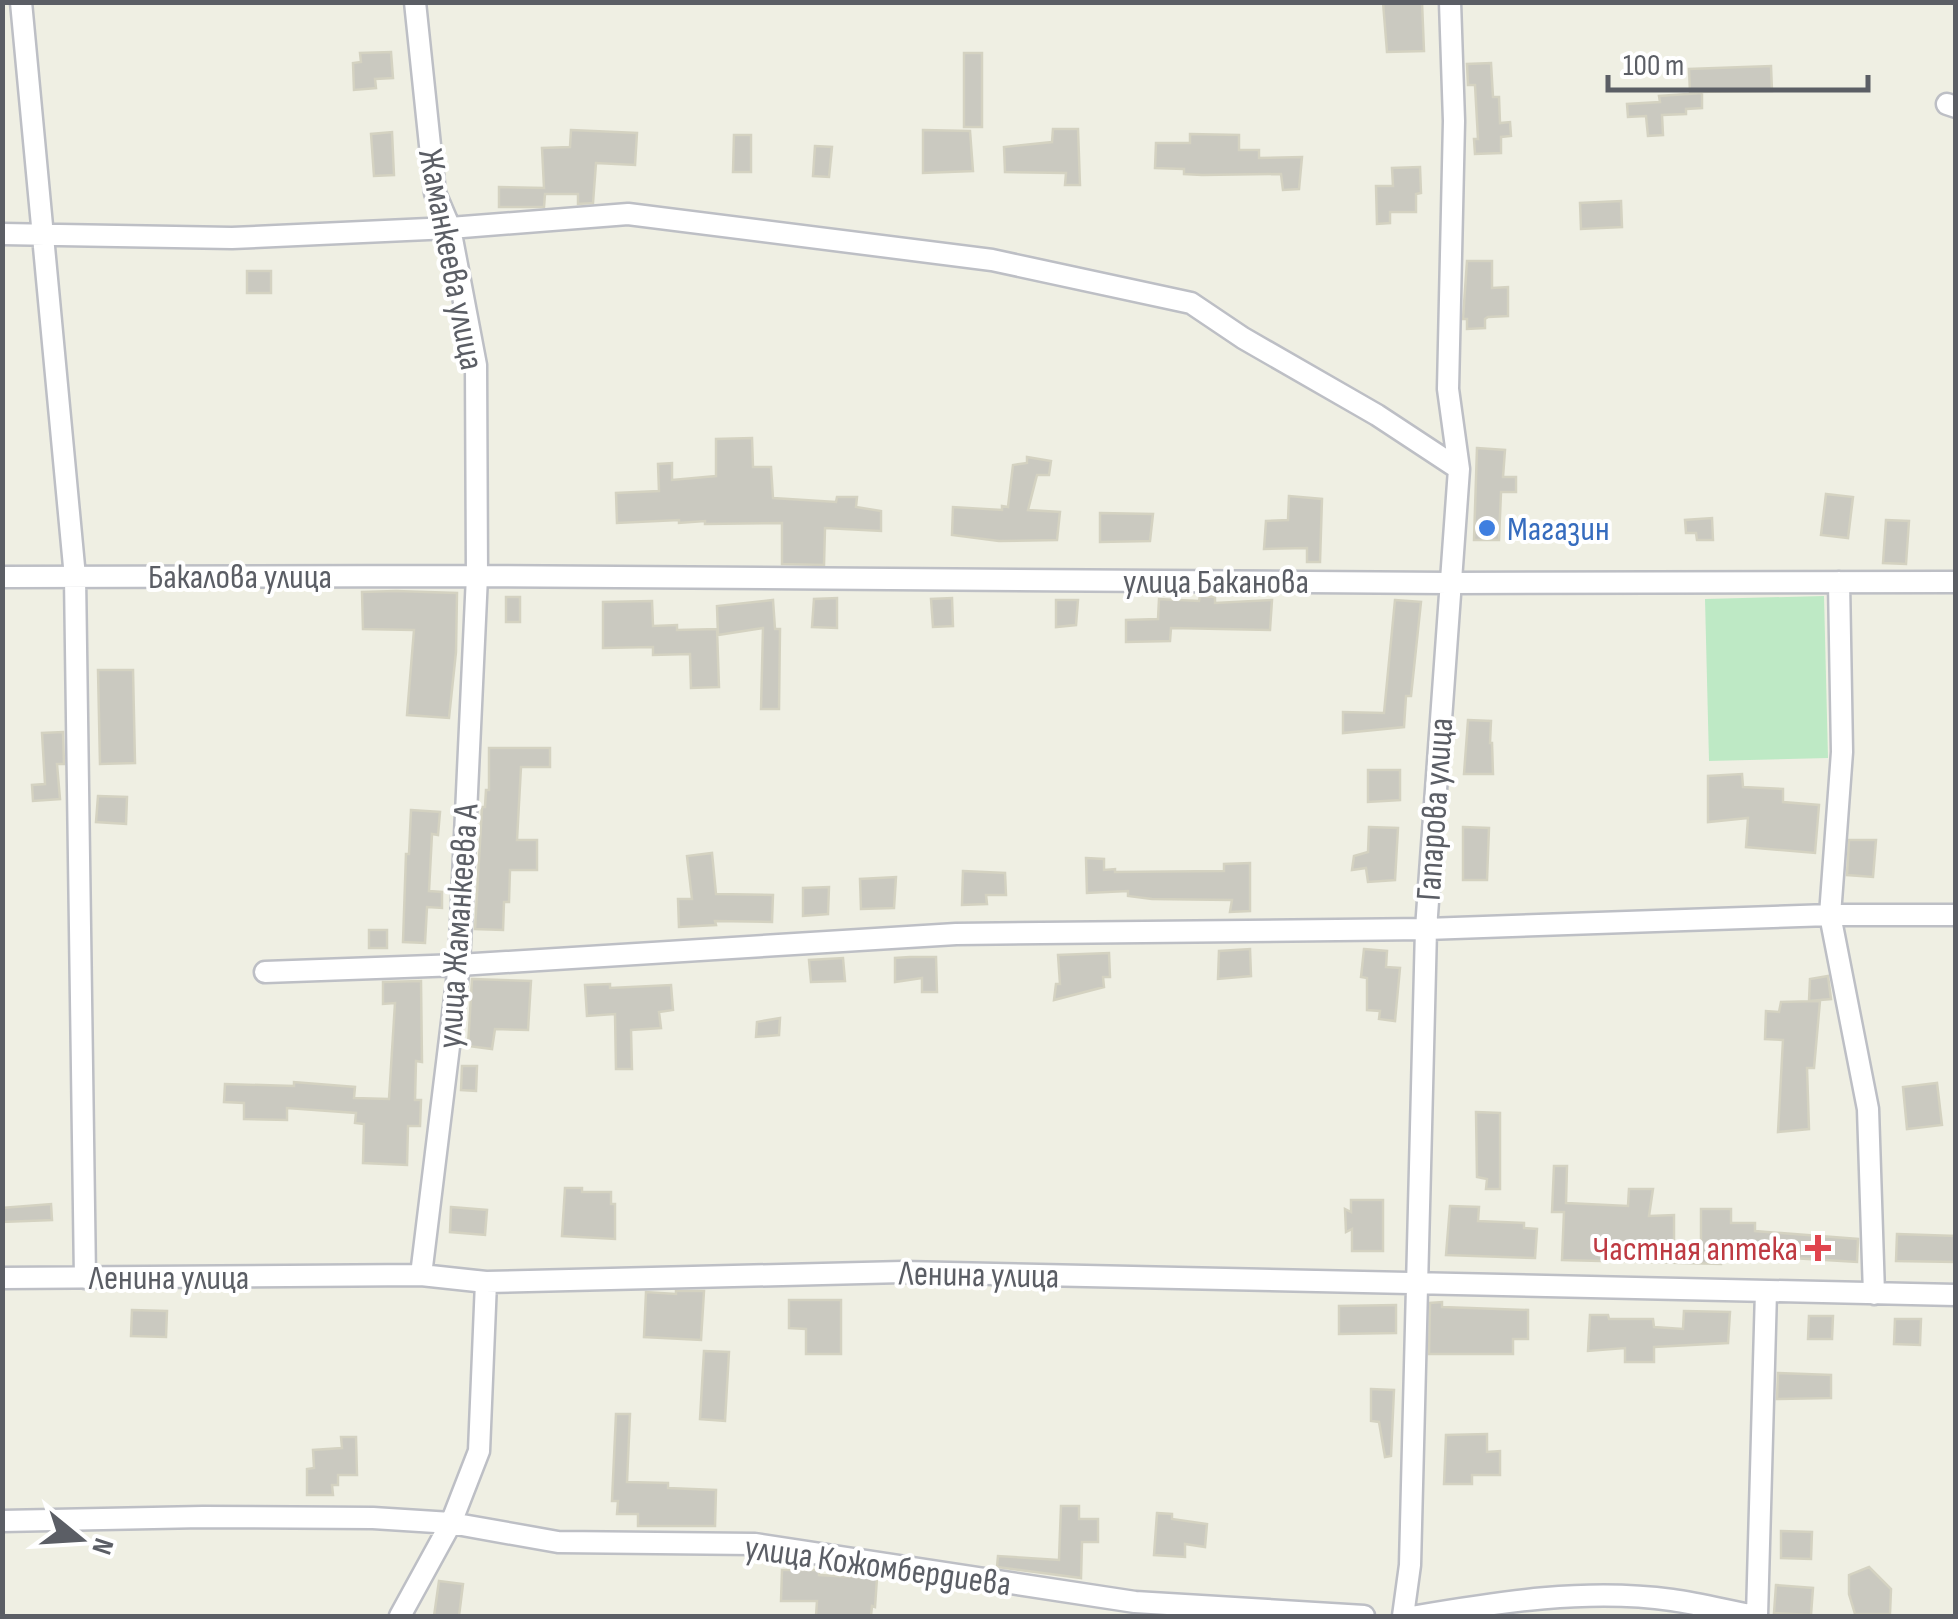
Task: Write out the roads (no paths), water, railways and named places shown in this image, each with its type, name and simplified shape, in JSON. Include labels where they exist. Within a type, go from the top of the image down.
[{"type":"street","points":[[21,2],[76,577],[85,1278]]},
{"type":"street","name":"Жаманкеева улица","points":[[414,2],[435,193],[450,228],[476,364],[478,576]]},
{"type":"street","name":"Гапарова улица","points":[[1403,1616],[1410,1566],[1426,929],[1459,469],[1448,389],[1454,120],[1450,2]]},
{"type":"street","points":[[2,234],[232,238],[450,228],[628,214],[992,260],[1191,303],[1243,338],[1377,414],[1459,469]]},
{"type":"street","name":"Бакалова улица","points":[[2,577],[478,576]]},
{"type":"street","name":"улица Баканова","points":[[478,576],[1448,583],[1956,582]]},
{"type":"street","name":"улица Жаманкеева А","points":[[421,1276],[459,965],[478,576]]},
{"type":"street","points":[[1839,582],[1842,752],[1830,915],[1868,1109],[1874,1294]]},
{"type":"street","points":[[266,972],[459,965],[956,934],[1426,929],[1830,915],[1956,916]]},
{"type":"street","name":"Ленина улица","points":[[2,1278],[421,1276],[486,1282],[903,1272],[1956,1296]]},
{"type":"street","points":[[400,1616],[451,1522],[479,1452],[486,1282]]},
{"type":"street","points":[[1417,1616],[1508,1601],[1590,1596],[1669,1600],[1756,1616],[1766,1291]]},
{"type":"street","name":"улица Кожомбердиева","points":[[2,1521],[222,1517],[451,1522],[558,1542],[754,1544],[1135,1602],[1364,1616]]},
{"type":"place","name":"Магазин","points":[[1487,528]]},
{"type":"place","name":"Частная аптека","points":[[1818,1248]]}]
